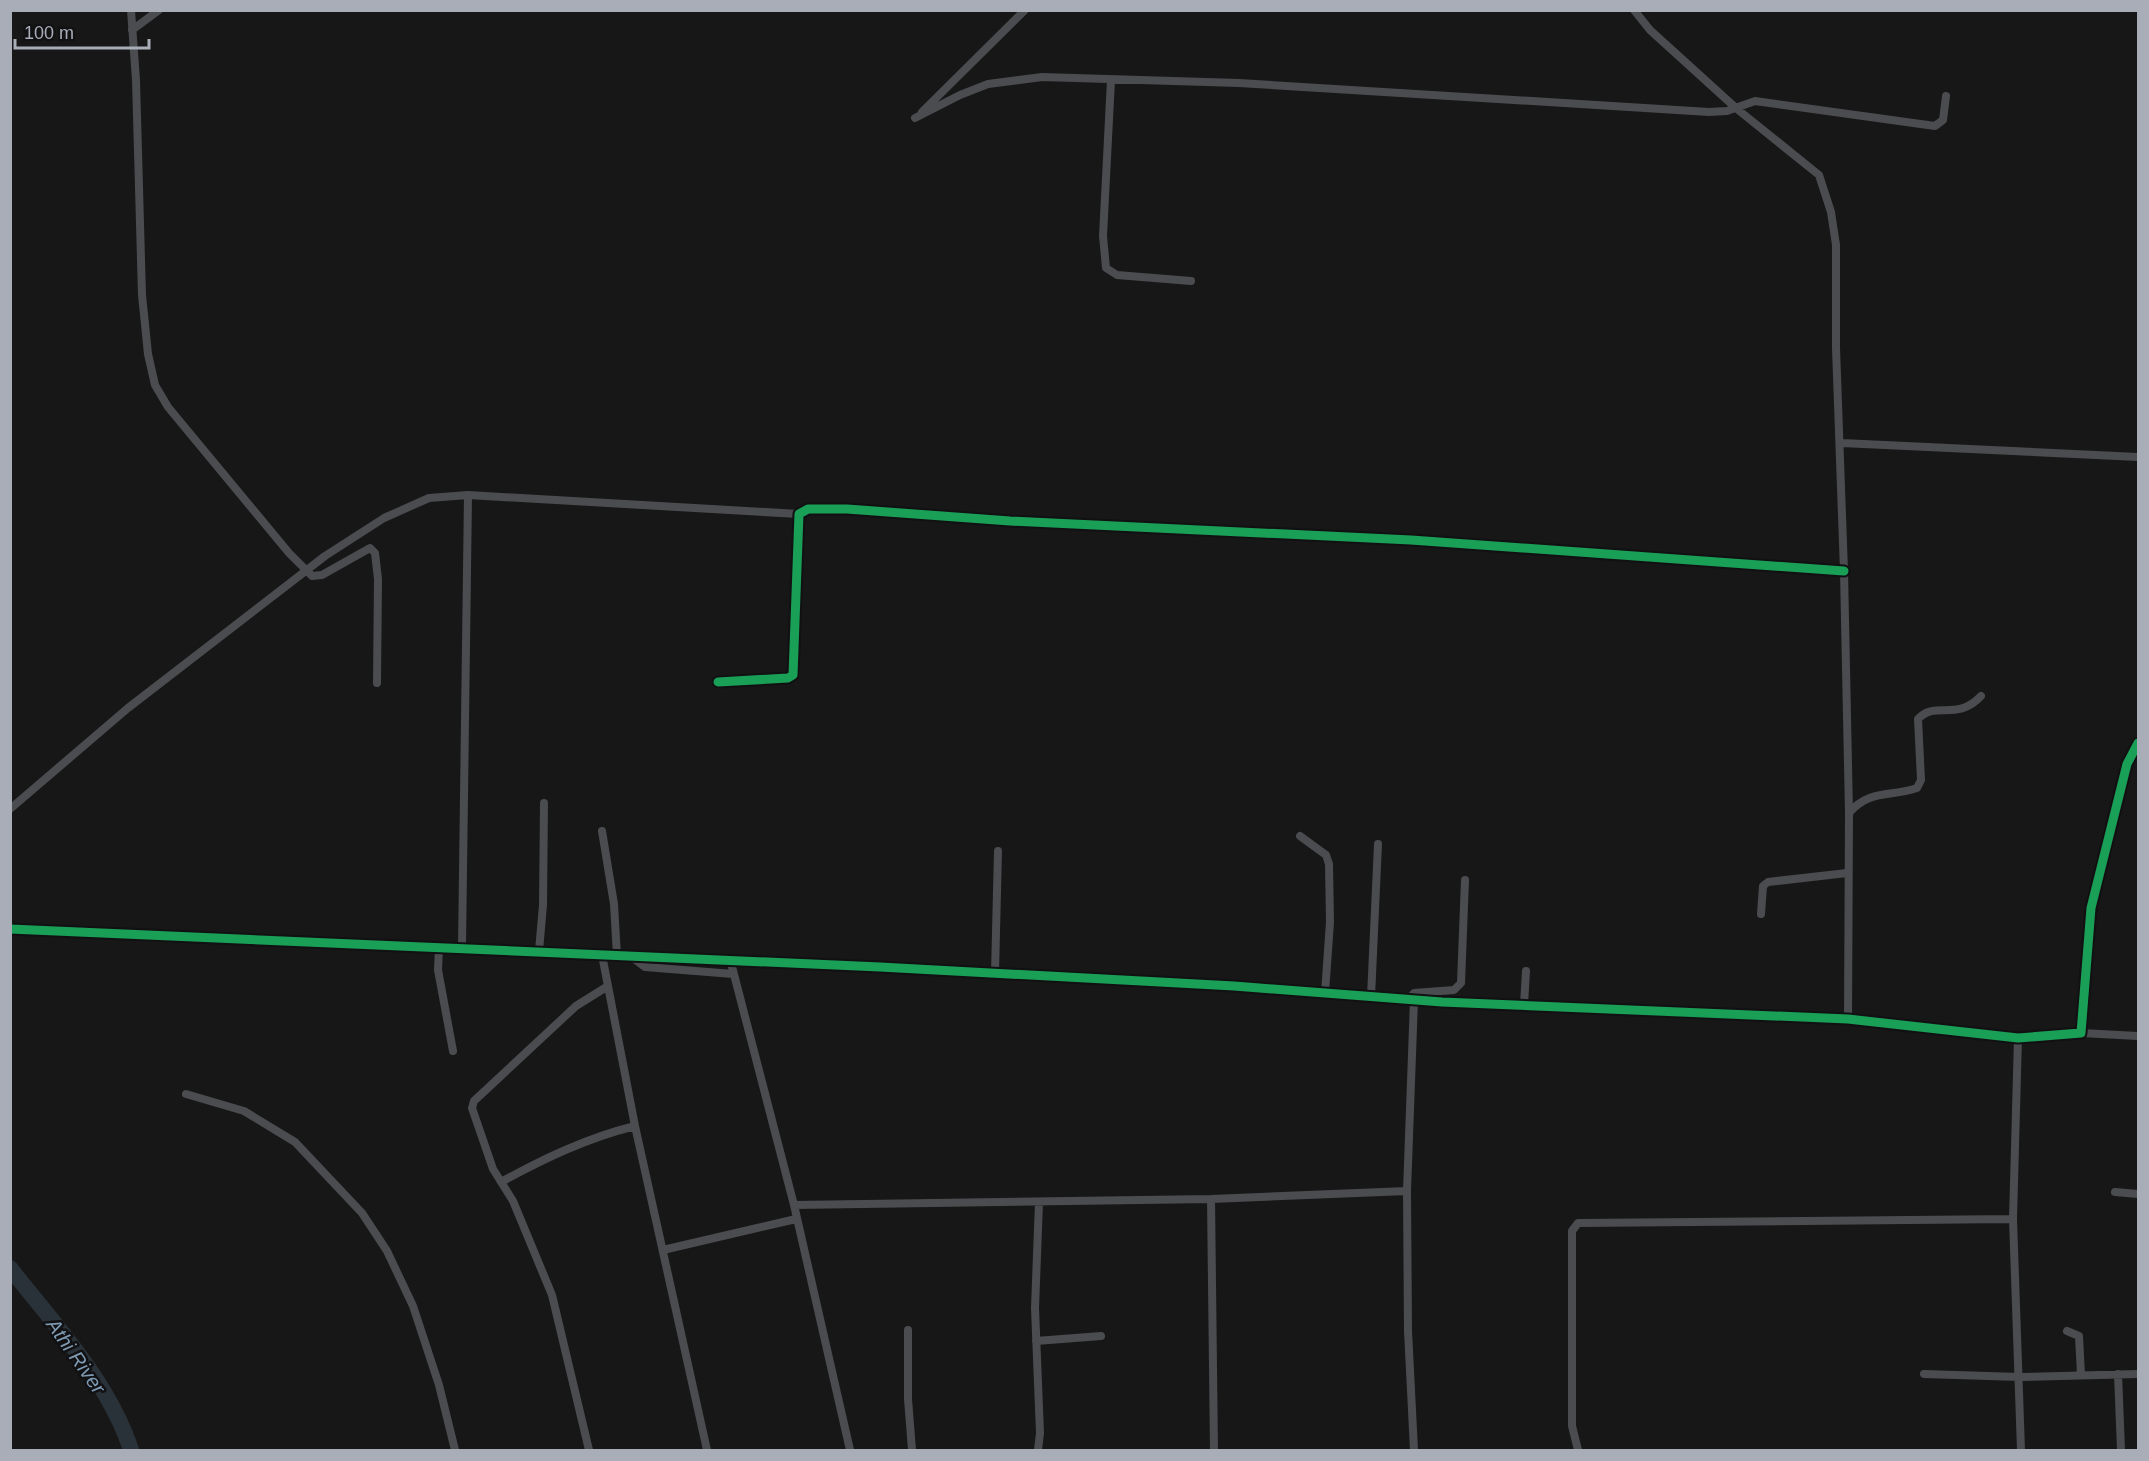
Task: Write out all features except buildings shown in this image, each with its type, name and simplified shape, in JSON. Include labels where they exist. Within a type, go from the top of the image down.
[{"type":"street","points":[[131,10],[136,80],[142,295],[148,354],[155,385],[168,407],[305,571],[312,576],[322,575],[370,548],[375,553],[378,579],[377,683]]},
{"type":"street","points":[[132,30],[159,10]]},
{"type":"street","points":[[1025,10],[915,118],[987,84],[1042,77],[1239,83],[1708,112],[1737,109],[1755,101],[1935,126],[1943,120],[1946,96]]},
{"type":"street","points":[[1634,10],[1650,30],[1737,109],[1819,176],[1825,187],[1836,245],[1836,348],[1842,443],[1849,813],[1848,1019]]},
{"type":"street","points":[[1111,80],[1103,237],[1106,268],[1117,275],[1191,280]]},
{"type":"street","points":[[1842,443],[2139,457]]},
{"type":"street","points":[[462,947],[468,495]]},
{"type":"street","points":[[10,809],[128,708],[208,649],[305,571],[384,518],[429,498],[468,495],[799,514],[808,508],[847,509],[1010,521],[1411,540],[1844,571]]},
{"type":"street","points":[[718,682],[788,678],[793,675],[799,514]]},
{"type":"street","points":[[1849,813],[1859,801],[1883,794],[1904,793],[1917,788],[1921,780],[1918,719],[1923,714],[1934,711],[1963,710],[1972,706],[1981,696]]},
{"type":"street","points":[[2081,1033],[2091,908],[2127,764],[2139,742]]},
{"type":"street","points":[[538,951],[543,905],[544,803]]},
{"type":"street","points":[[602,831],[614,904],[617,956]]},
{"type":"street","points":[[1300,836],[1326,855],[1329,864],[1330,922],[1325,993]]},
{"type":"street","points":[[1371,997],[1378,844]]},
{"type":"street","points":[[995,974],[998,851]]},
{"type":"street","points":[[1761,914],[1763,886],[1768,882],[1847,873]]},
{"type":"street","points":[[1414,1450],[1407,1191],[1411,1000],[1414,993],[1454,990],[1461,983],[1464,880]]},
{"type":"street","points":[[10,929],[462,947],[632,957],[730,959],[1325,993],[1411,1000],[1848,1019],[2018,1038],[2081,1033],[2139,1036]]},
{"type":"street","points":[[439,947],[438,970],[453,1051]]},
{"type":"street","points":[[602,955],[635,1126],[707,1450]]},
{"type":"street","points":[[632,957],[645,967],[733,974]]},
{"type":"street","points":[[730,959],[794,1205],[850,1450]]},
{"type":"street","points":[[1524,1005],[1526,971]]},
{"type":"street","points":[[589,1450],[552,1295],[513,1201],[493,1169],[475,1118],[474,1101],[543,1040],[576,1006],[608,986]]},
{"type":"street","points":[[2018,1038],[2013,1219],[2021,1450]]},
{"type":"street","points":[[186,1094],[244,1111],[295,1142],[362,1213],[387,1251],[413,1306],[439,1385],[455,1450]]},
{"type":"street","points":[[501,1182],[559,1151],[602,1134],[635,1126]]},
{"type":"street","points":[[794,1205],[872,1202],[1211,1199],[1407,1191]]},
{"type":"street","points":[[2115,1192],[2139,1194]]},
{"type":"street","points":[[1211,1199],[1214,1450]]},
{"type":"street","points":[[1038,1450],[1040,1433],[1036,1341],[1039,1202]]},
{"type":"street","points":[[663,1250],[796,1219]]},
{"type":"street","points":[[1578,1450],[1572,1426],[1571,1271],[1572,1231],[1578,1223],[2013,1219]]},
{"type":"street","points":[[908,1330],[908,1399],[912,1450]]},
{"type":"street","points":[[2067,1331],[2074,1331],[2079,1336],[2081,1375]]},
{"type":"street","points":[[1036,1341],[1101,1336]]},
{"type":"street","points":[[1924,1374],[2020,1377],[2139,1374]]},
{"type":"street","points":[[2118,1374],[2121,1450]]},
{"type":"waterway","name":"Athi River","points":[[10,1268],[95,1377],[121,1425],[131,1450]]},
{"type":"cycle path","points":[[718,682],[788,678],[793,675],[799,514],[808,509],[847,509],[1010,521],[1411,540],[1844,571]]},
{"type":"cycle path","points":[[10,929],[880,967],[1234,986],[1442,1002],[1848,1019],[2018,1038],[2081,1033],[2091,908],[2127,764],[2138,743]]}]
